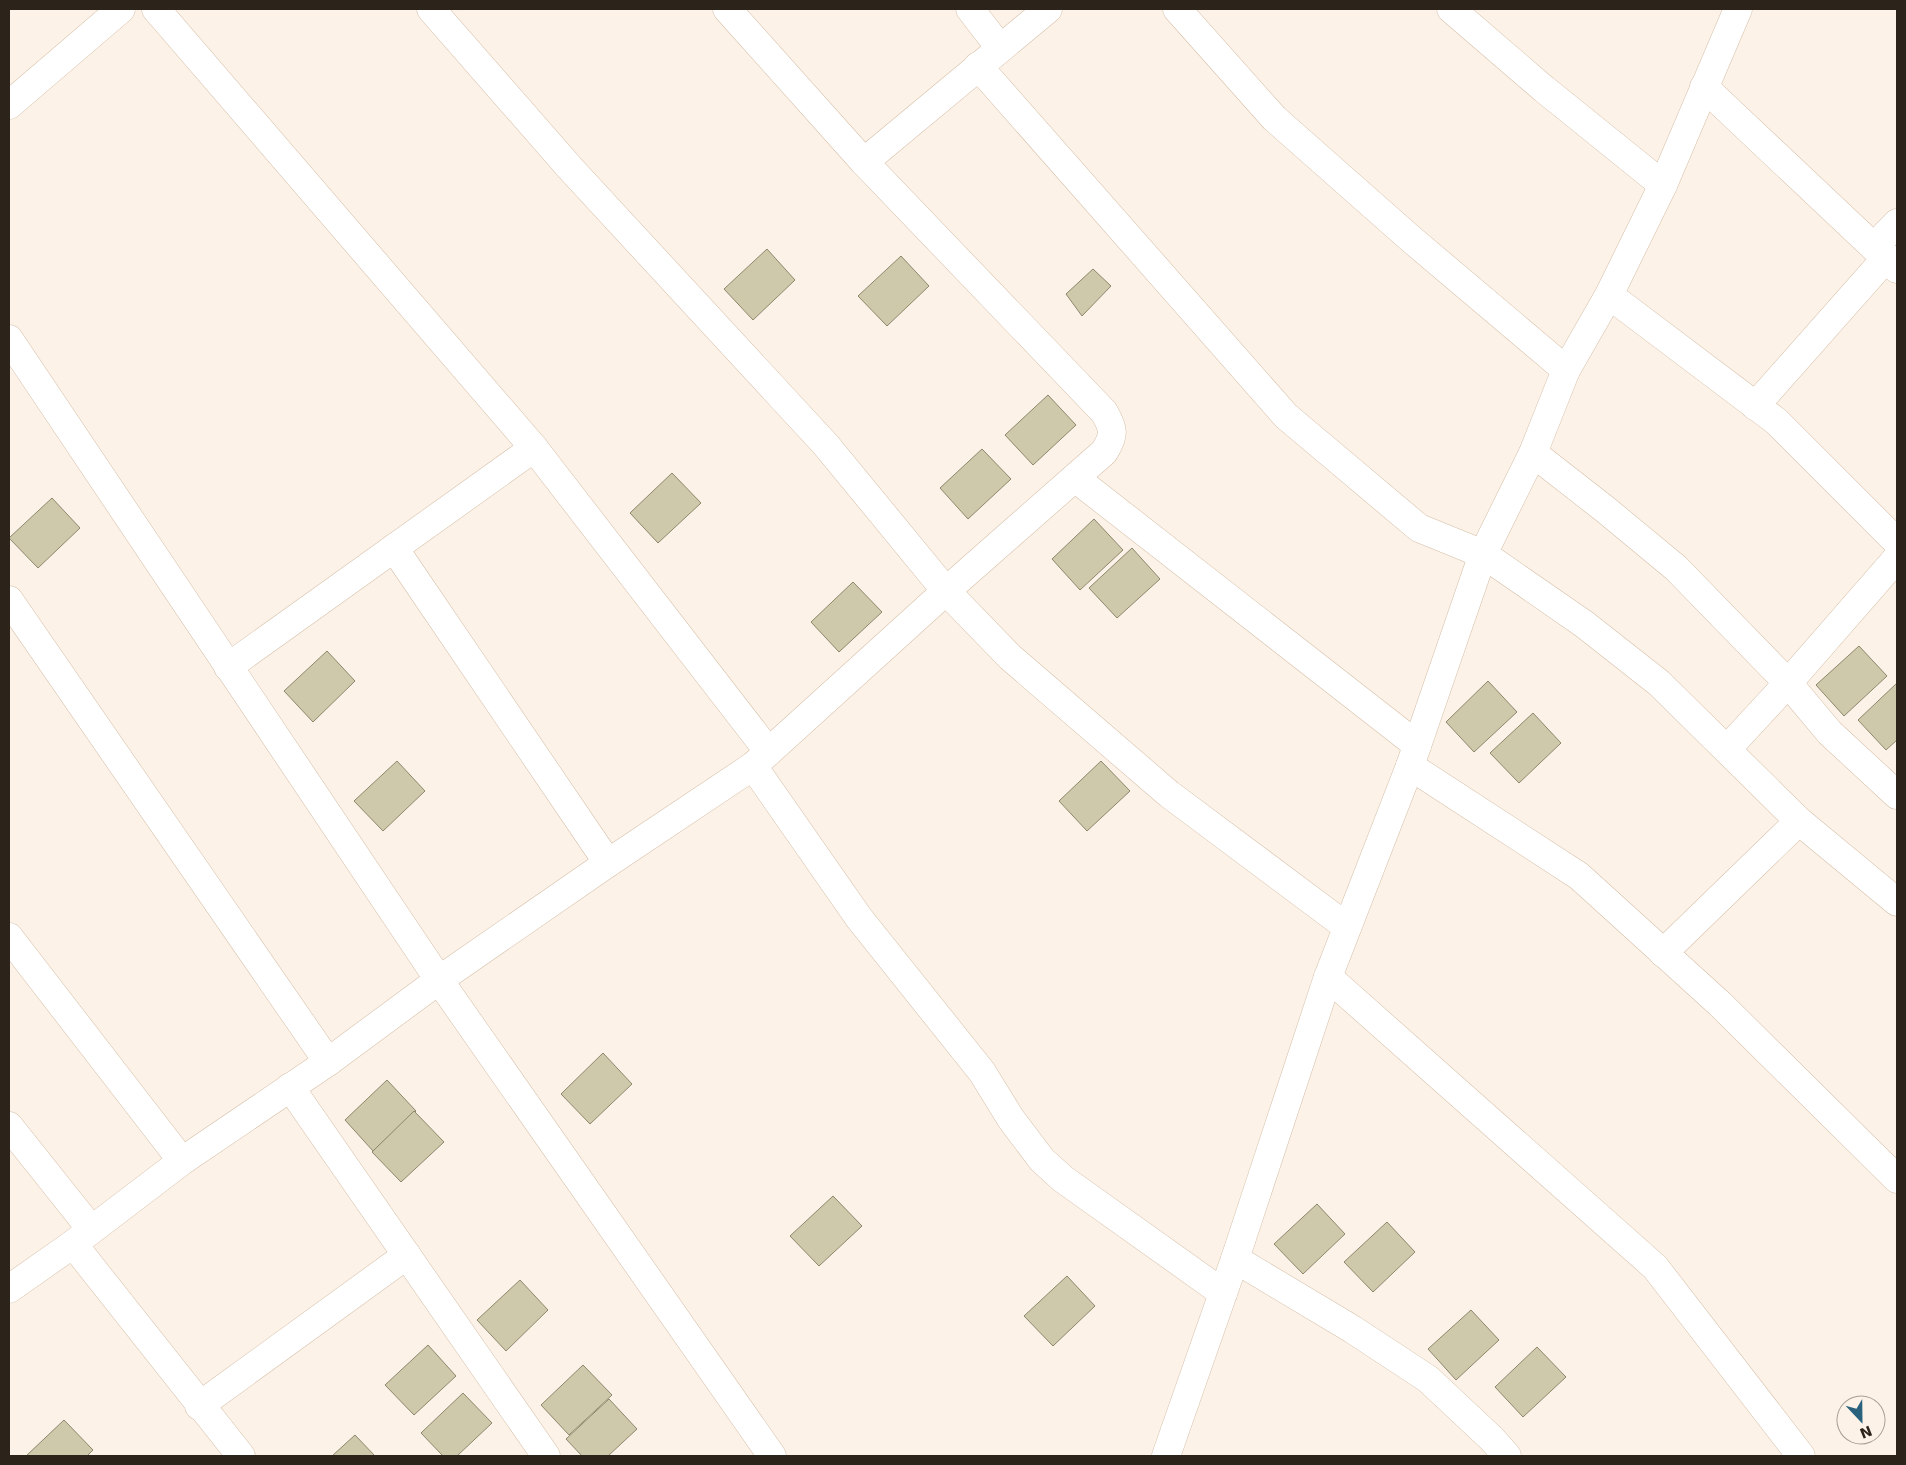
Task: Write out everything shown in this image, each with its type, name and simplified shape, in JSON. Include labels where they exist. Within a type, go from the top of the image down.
[{"type":"street","points":[[9,105],[121,9]]},
{"type":"street","points":[[156,9],[534,448],[761,759],[859,918],[982,1072],[1011,1119],[1042,1160],[1063,1179],[1223,1293]]},
{"type":"street","points":[[431,9],[570,168],[826,445],[946,591],[1010,657],[1169,794],[1347,927]]},
{"type":"street","points":[[9,1289],[82,1237],[182,1161],[328,1062],[439,980],[761,759],[946,591],[1104,452],[1112,439],[1111,425],[1104,412],[864,162],[727,9]]},
{"type":"street","points":[[970,9],[1000,48]]},
{"type":"street","points":[[864,162],[1048,9]]},
{"type":"street","points":[[1177,9],[1274,118],[1411,239],[1566,370]]},
{"type":"street","points":[[1451,9],[1544,89],[1663,185]]},
{"type":"street","points":[[1166,1456],[1235,1259],[1328,977],[1414,756],[1483,554],[1533,454],[1566,370],[1609,295],[1663,185],[1738,9]]},
{"type":"street","points":[[978,66],[1286,416],[1419,528],[1483,554],[1584,624],[1659,683],[1799,821],[1897,902]]},
{"type":"street","points":[[1704,87],[1886,257]]},
{"type":"street","points":[[1755,406],[1886,257],[1897,223]]},
{"type":"street","points":[[1609,295],[1776,421],[1897,542]]},
{"type":"street","points":[[9,339],[439,980],[772,1456]]},
{"type":"street","points":[[228,667],[534,448]]},
{"type":"street","points":[[1533,454],[1606,510],[1676,568],[1788,683],[1830,733],[1897,795]]},
{"type":"street","points":[[1074,478],[1414,756],[1579,876],[1720,1004],[1897,1179]]},
{"type":"street","points":[[394,548],[608,863]]},
{"type":"street","points":[[1727,749],[1788,683],[1897,558]]},
{"type":"street","points":[[9,600],[328,1062]]},
{"type":"street","points":[[1663,953],[1799,821]]},
{"type":"street","points":[[9,937],[182,1161]]},
{"type":"street","points":[[1328,977],[1655,1267],[1801,1456]]},
{"type":"street","points":[[290,1087],[546,1456]]},
{"type":"street","points":[[9,1126],[82,1237],[199,1406],[241,1456]]},
{"type":"street","points":[[199,1406],[407,1255]]},
{"type":"street","points":[[1235,1259],[1352,1329],[1428,1379],[1492,1439],[1507,1456]]},
{"type":"building","points":[[767,249],[795,280],[753,320],[724,289]]},
{"type":"building","points":[[901,256],[929,286],[887,326],[858,296]]},
{"type":"building","points":[[1093,269],[1111,286],[1082,316],[1066,294]]},
{"type":"building","points":[[1048,395],[1076,425],[1033,465],[1005,435]]},
{"type":"building","points":[[982,449],[1011,479],[968,519],[940,488]]},
{"type":"building","points":[[672,473],[701,503],[658,543],[630,513]]},
{"type":"building","points":[[52,498],[80,528],[38,568],[9,538]]},
{"type":"building","points":[[1094,519],[1123,550],[1080,590],[1052,559]]},
{"type":"building","points":[[1132,548],[1160,579],[1117,618],[1089,588]]},
{"type":"building","points":[[853,582],[882,612],[839,652],[811,622]]},
{"type":"building","points":[[1859,646],[1887,676],[1844,716],[1816,685]]},
{"type":"building","points":[[327,651],[355,681],[313,722],[284,691]]},
{"type":"building","points":[[1488,681],[1517,712],[1474,752],[1446,722]]},
{"type":"building","points":[[1897,683],[1897,740],[1886,750],[1858,720]]},
{"type":"building","points":[[1533,713],[1561,743],[1519,783],[1490,753]]},
{"type":"building","points":[[397,761],[425,791],[383,831],[354,801]]},
{"type":"building","points":[[1101,761],[1130,791],[1087,831],[1059,801]]},
{"type":"building","points":[[603,1053],[632,1084],[590,1124],[561,1094]]},
{"type":"building","points":[[387,1080],[416,1111],[373,1151],[345,1120]]},
{"type":"building","points":[[414,1111],[444,1142],[401,1182],[372,1152]]},
{"type":"building","points":[[833,1196],[862,1226],[819,1266],[790,1236]]},
{"type":"building","points":[[1317,1204],[1345,1234],[1303,1274],[1274,1244]]},
{"type":"building","points":[[1387,1222],[1415,1252],[1373,1292],[1344,1262]]},
{"type":"building","points":[[1067,1276],[1095,1306],[1053,1346],[1024,1316]]},
{"type":"building","points":[[520,1280],[548,1310],[506,1351],[477,1320]]},
{"type":"building","points":[[1471,1310],[1499,1340],[1456,1380],[1428,1349]]},
{"type":"building","points":[[428,1345],[456,1376],[414,1415],[385,1385]]},
{"type":"building","points":[[1537,1347],[1566,1377],[1523,1417],[1495,1387]]},
{"type":"building","points":[[583,1365],[612,1395],[569,1435],[541,1405]]},
{"type":"building","points":[[463,1393],[492,1423],[457,1456],[443,1456],[421,1433]]},
{"type":"building","points":[[609,1399],[637,1429],[608,1456],[582,1456],[566,1439]]},
{"type":"building","points":[[64,1420],[93,1450],[87,1456],[26,1456]]},
{"type":"building","points":[[355,1435],[375,1456],[332,1456]]}]
